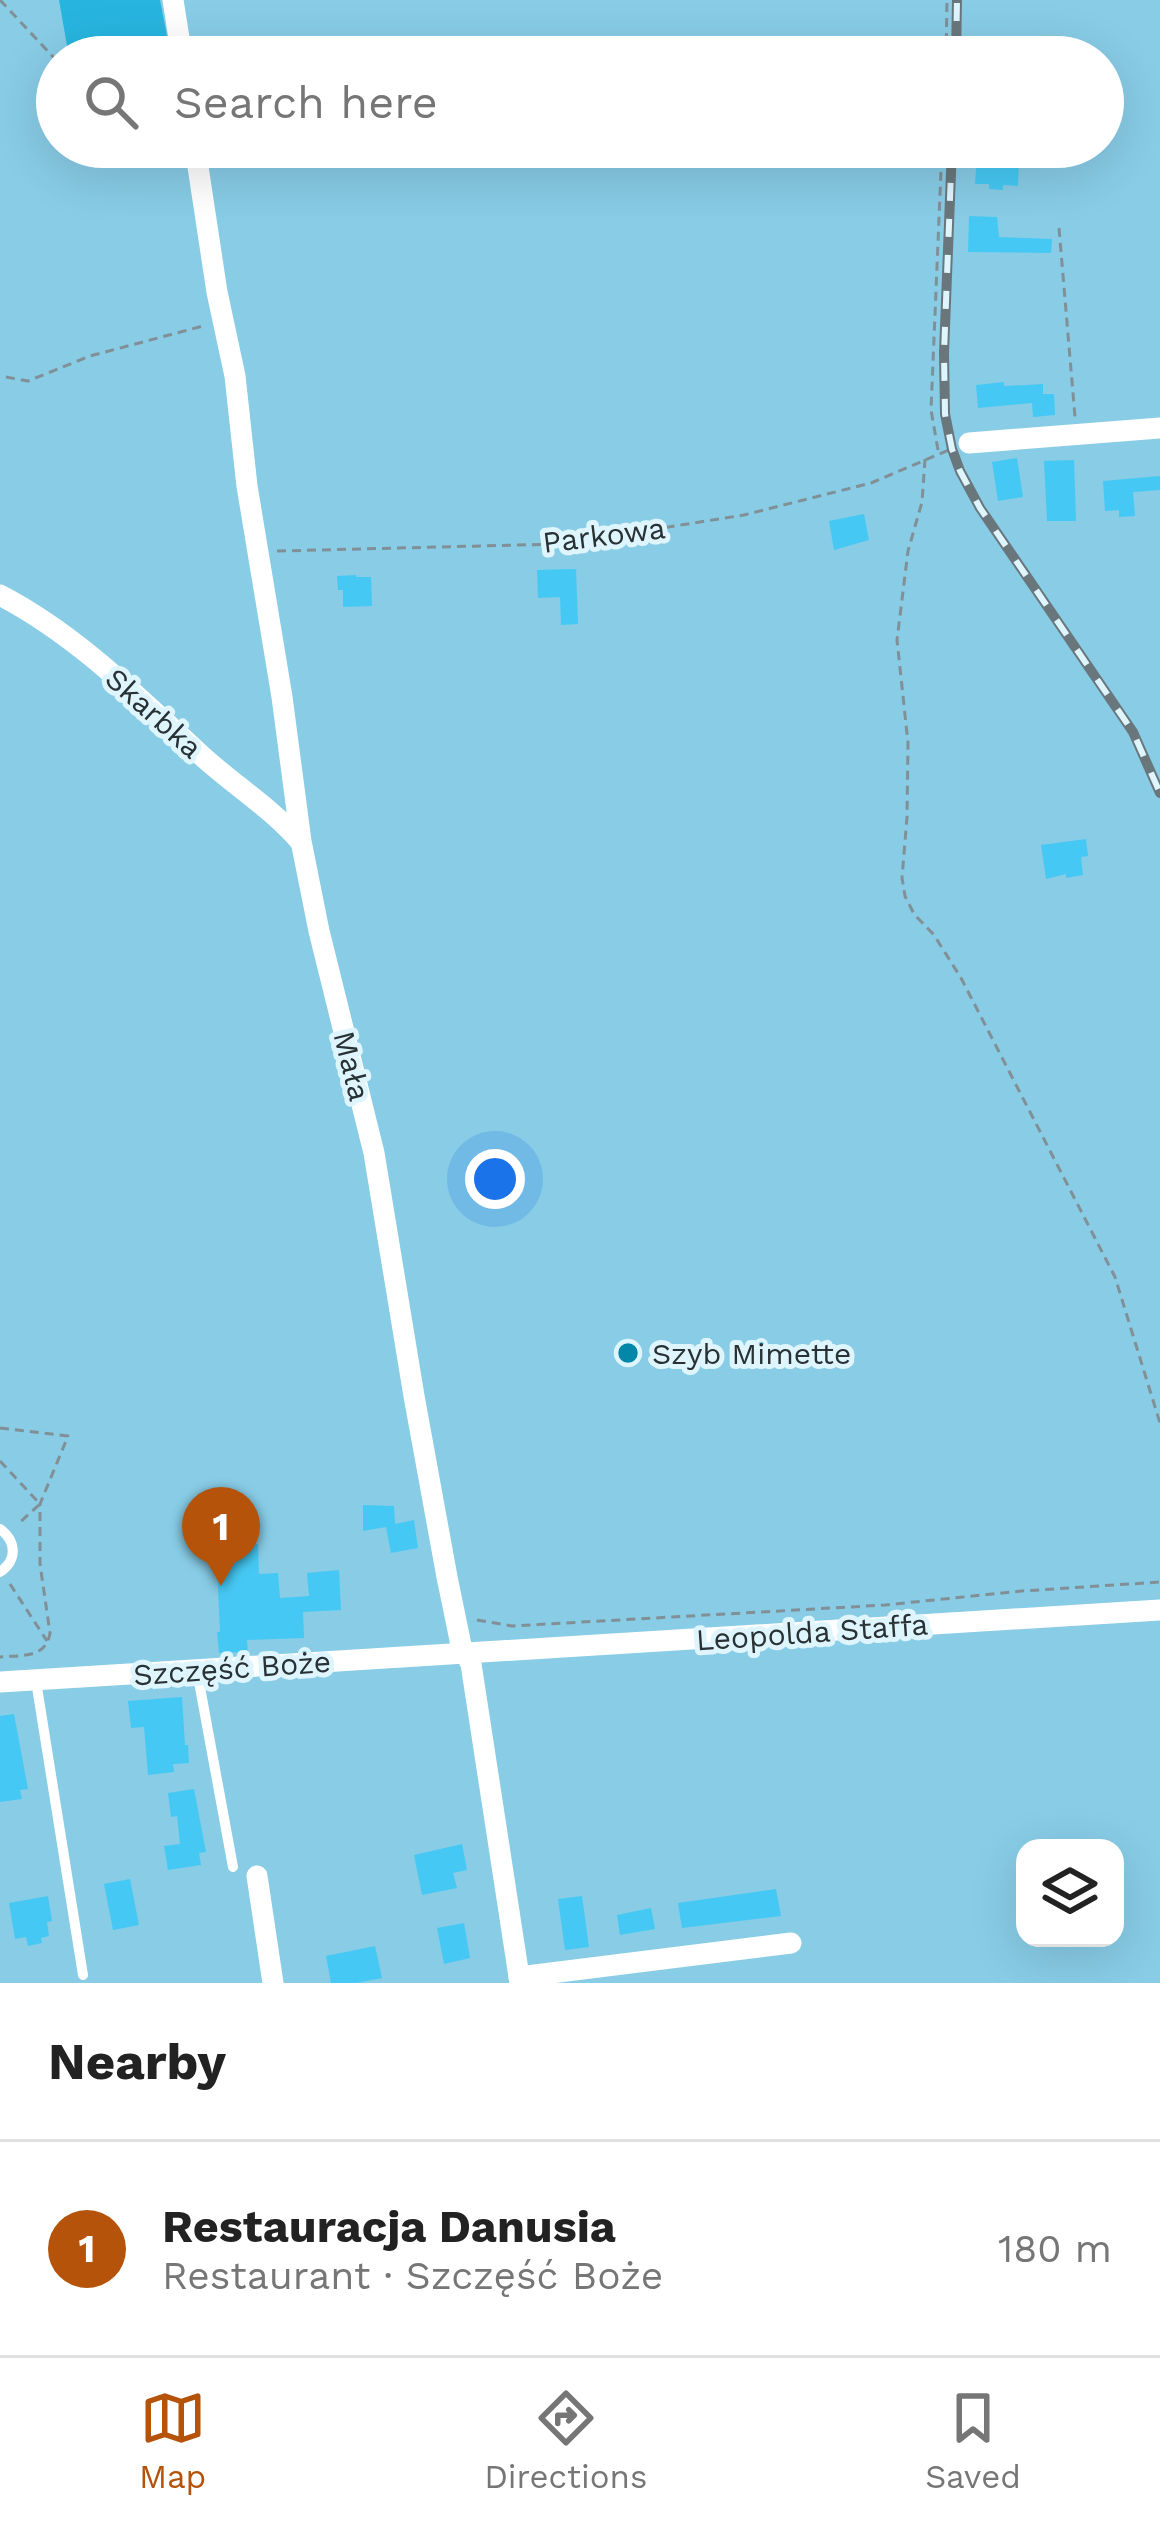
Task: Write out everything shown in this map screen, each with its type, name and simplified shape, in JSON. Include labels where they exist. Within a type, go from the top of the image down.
[{"type":"street","points":[[173,0],[179,36]]},
{"type":"street","name":"Mała","points":[[198,168],[236,376],[247,486],[301,841],[377,1173],[456,1619],[471,1664],[520,1980]]},
{"type":"street","points":[[968,443],[1160,428]]},
{"type":"street","name":"Skarbka","points":[[0,595],[31,611],[133,691],[301,841]]},
{"type":"street","name":"Leopolda Staffa","points":[[464,1654],[1160,1610]]},
{"type":"street","name":"Szczęść Boże","points":[[0,1682],[464,1654]]},
{"type":"street","points":[[257,1876],[273,1983]]},
{"type":"street","points":[[520,1980],[791,1942]]},
{"type":"lane","points":[[1,1571],[13,1557],[12,1541],[4,1532]]},
{"type":"lane","points":[[197,1671],[233,1868]]},
{"type":"lane","points":[[36,1682],[83,1975]]},
{"type":"path","points":[[0,0],[36,39]]},
{"type":"path","points":[[946,0],[946,36]]},
{"type":"path","name":"Parkowa","points":[[258,551],[561,544],[744,515],[871,483],[939,453],[931,420],[941,168]]},
{"type":"path","points":[[1059,228],[1077,434]]},
{"type":"path","points":[[6,376],[28,381],[90,356],[223,323]]},
{"type":"path","points":[[925,459],[922,502],[908,551],[897,640],[908,742],[904,896],[961,978],[1115,1277],[1160,1423]]},
{"type":"path","points":[[0,1428],[68,1436],[40,1504],[40,1564],[49,1643],[33,1654],[0,1657]]},
{"type":"path","points":[[0,1461],[40,1504]]},
{"type":"path","points":[[4,1532],[40,1504]]},
{"type":"path","points":[[1,1571],[49,1643]]},
{"type":"path","points":[[456,1619],[512,1626],[885,1605],[1160,1582]]},
{"type":"shaded area","points":[[0,0],[1160,0],[1160,1983],[0,1983]]},
{"type":"shaded area","points":[[59,0],[160,0],[167,36],[65,36]]},
{"type":"building","points":[[976,168],[1019,168],[1018,186],[1003,185],[1003,190],[975,184]]},
{"type":"building","points":[[969,216],[997,217],[999,237],[1052,239],[1051,253],[968,252]]},
{"type":"building","points":[[1004,382],[1004,386],[1043,384],[1043,394],[1054,394],[1055,415],[1033,417],[1032,403],[978,408],[976,385]]},
{"type":"building","points":[[1017,458],[1023,497],[998,501],[992,462]]},
{"type":"building","points":[[1074,460],[1076,521],[1047,521],[1044,461]]},
{"type":"building","points":[[1160,476],[1160,490],[1133,492],[1135,516],[1119,517],[1119,510],[1105,511],[1103,481]]},
{"type":"building","points":[[864,514],[869,540],[834,550],[829,521]]},
{"type":"building","points":[[576,569],[578,624],[561,625],[560,597],[538,598],[537,570]]},
{"type":"building","points":[[337,576],[371,577],[372,606],[343,607]]},
{"type":"building","points":[[1086,839],[1083,875],[1046,879],[1041,845]]},
{"type":"building","points":[[363,1505],[394,1506],[395,1524],[414,1520],[418,1548],[391,1553],[386,1527],[363,1531]]},
{"type":"building","points":[[227,1540],[232,1545],[258,1544],[259,1574],[278,1573],[280,1598],[309,1596],[307,1573],[339,1570],[341,1610],[303,1612],[304,1638],[247,1640],[248,1652],[219,1653],[216,1546]]},
{"type":"building","points":[[182,1697],[189,1763],[173,1764],[174,1772],[148,1775],[144,1727],[131,1728],[128,1701]]},
{"type":"building","points":[[14,1714],[28,1789],[20,1790],[22,1799],[0,1802],[0,1716]]},
{"type":"building","points":[[194,1789],[206,1852],[199,1853],[201,1865],[168,1870],[164,1846],[180,1844],[168,1793]]},
{"type":"building","points":[[462,1844],[467,1870],[453,1873],[457,1888],[422,1895],[414,1855]]},
{"type":"building","points":[[130,1879],[139,1925],[113,1930],[104,1884]]},
{"type":"building","points":[[776,1889],[781,1916],[682,1928],[678,1903]]},
{"type":"building","points":[[48,1896],[49,1936],[28,1946],[26,1937],[15,1939],[9,1903]]},
{"type":"building","points":[[582,1896],[589,1947],[565,1950],[558,1899]]},
{"type":"building","points":[[651,1908],[655,1929],[620,1935],[617,1915]]},
{"type":"building","points":[[464,1923],[470,1958],[444,1964],[437,1928]]},
{"type":"building","points":[[375,1946],[382,1978],[331,1983],[326,1956]]},
{"type":"railway","points":[[956,36],[957,0]]},
{"type":"railway","points":[[951,168],[944,353],[945,414],[952,449],[980,508],[1133,732],[1160,793]]},
{"type":"place","name":"Szyb Mimette","points":[[628,1353]]},
{"type":"place","name":"Restauracja Danusia","points":[[221,1586]]}]
